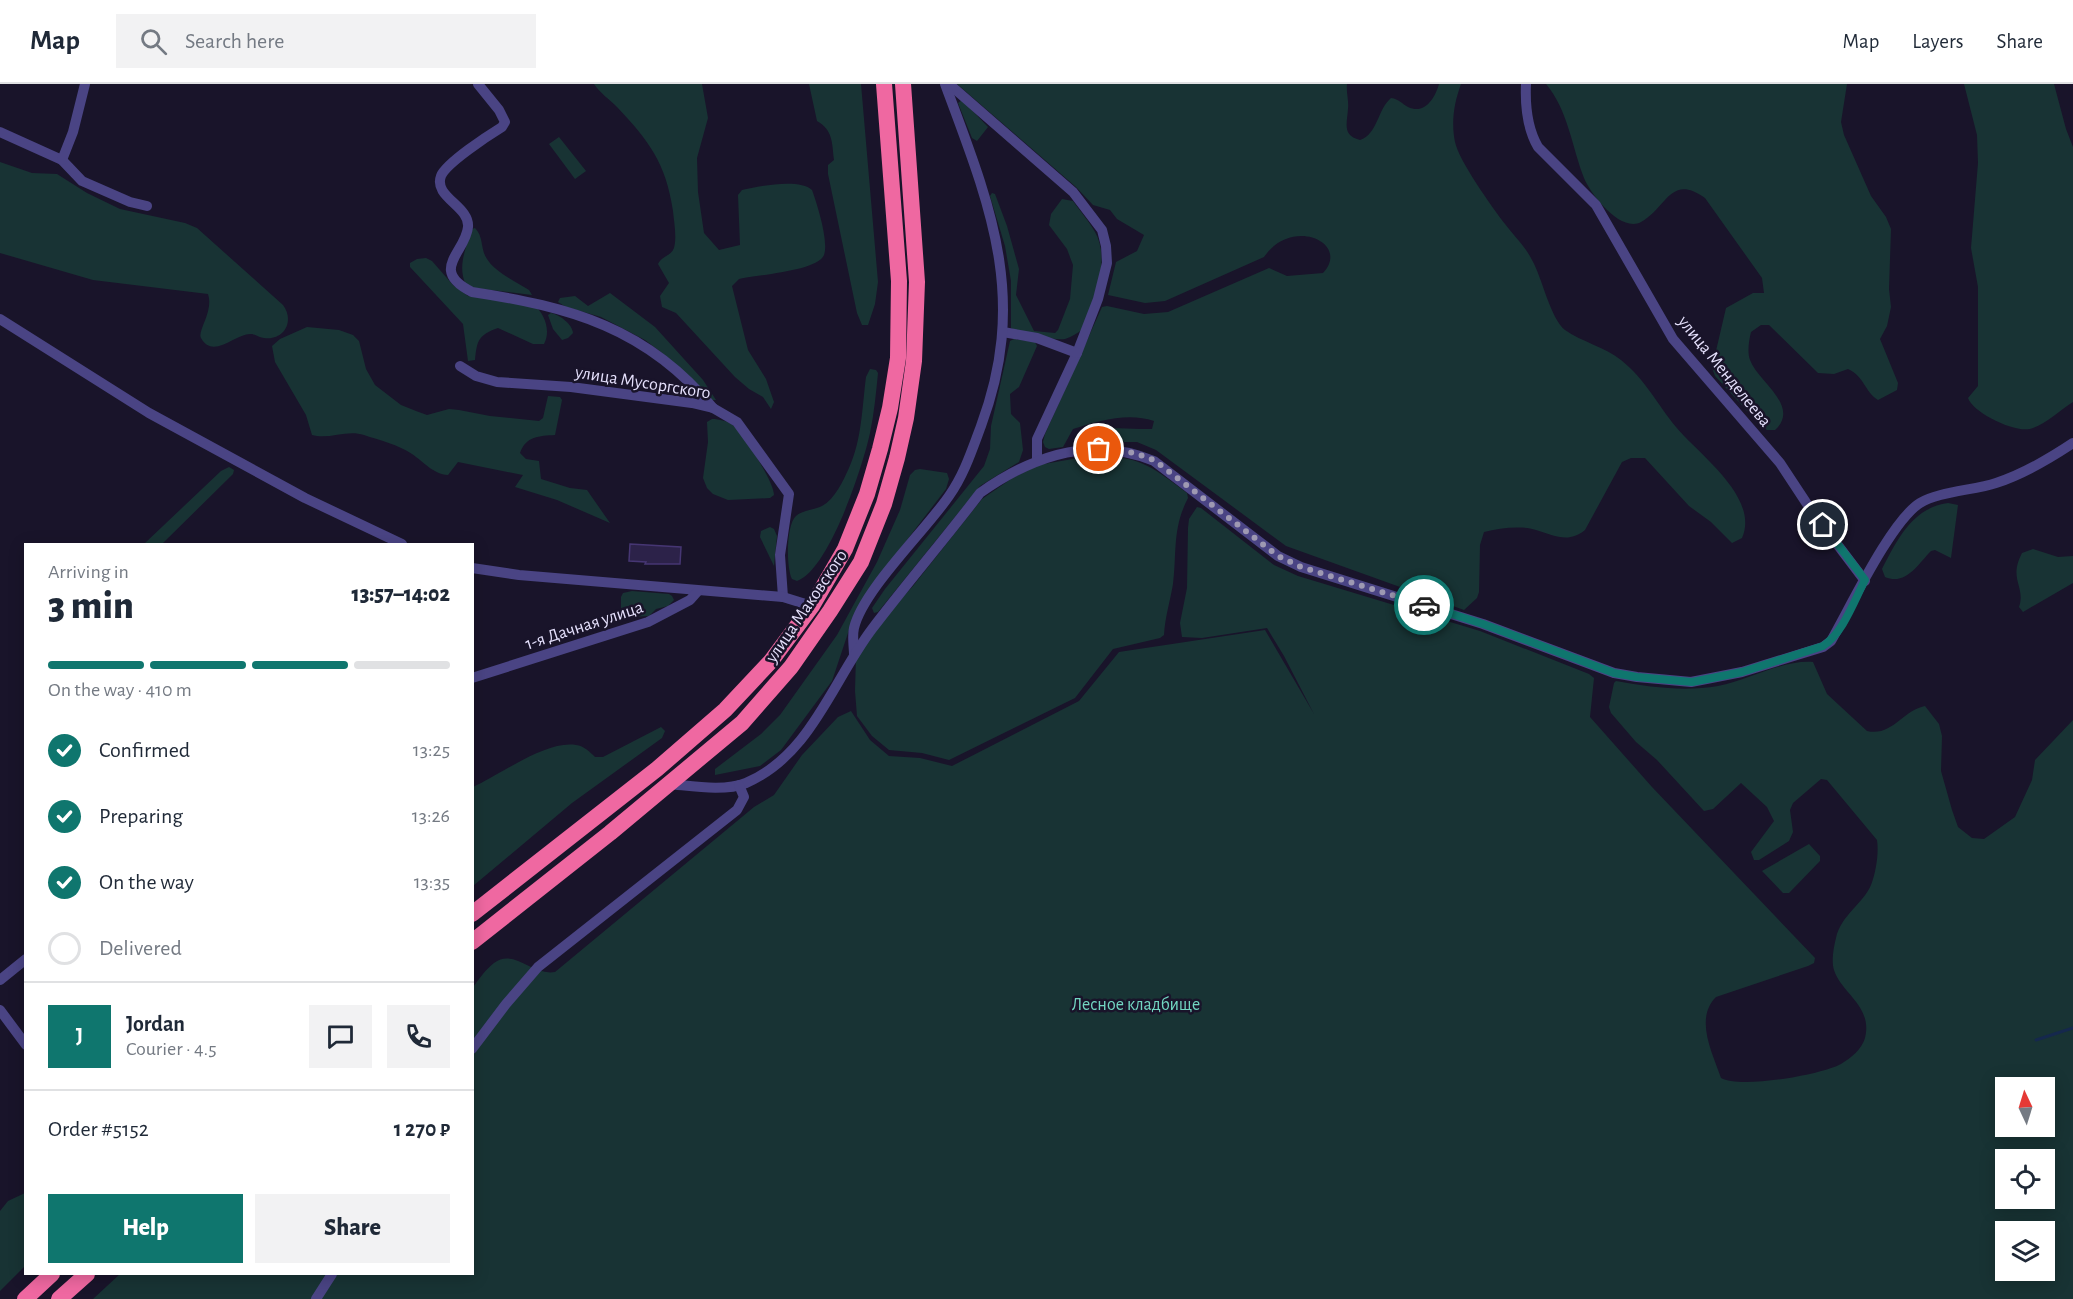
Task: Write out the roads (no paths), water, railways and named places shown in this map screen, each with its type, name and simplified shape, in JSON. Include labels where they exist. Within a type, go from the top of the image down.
[{"type":"highway","name":"улица Маковского","points":[[474,912],[657,769],[725,710],[771,662],[812,606],[845,549],[867,494],[890,408],[898,358],[899,281],[884,84]]},
{"type":"highway","name":"улица Маковского","points":[[474,940],[742,723],[791,667],[861,562],[884,504],[906,418],[915,338],[917,282],[903,84]]},
{"type":"highway","points":[[25,1299],[51,1275]]},
{"type":"highway","points":[[59,1299],[86,1275]]},
{"type":"street","points":[[62,160],[73,132],[85,84]]},
{"type":"street","points":[[478,84],[505,119],[502,127],[465,153],[443,172],[440,178],[441,189],[462,210],[467,220],[468,228],[451,263],[453,274],[459,285],[472,292],[563,310],[632,337],[666,360],[713,408]]},
{"type":"street","points":[[854,655],[853,630],[870,596],[950,496],[966,467],[993,392],[1003,332],[1004,282],[999,247],[974,161],[947,84]]},
{"type":"street","points":[[947,84],[1073,192],[1102,230],[1107,262],[1098,299],[1077,353],[1037,439],[1037,460]]},
{"type":"street","name":"улица Менделеева","points":[[1526,84],[1527,117],[1531,136],[1538,147],[1596,205],[1673,339],[1780,463],[1809,507],[1865,580]]},
{"type":"street","points":[[0,132],[62,160],[82,182],[130,202],[147,206]]},
{"type":"street","points":[[0,319],[149,414],[295,493],[400,543]]},
{"type":"street","points":[[1003,332],[1037,338],[1077,353]]},
{"type":"street","name":"улица Мусоргского","points":[[460,366],[476,376],[497,382],[600,390],[713,408],[737,422],[789,494],[780,555],[783,597]]},
{"type":"street","points":[[669,784],[709,787],[739,785],[759,776],[788,756],[811,726],[854,655],[980,493],[1002,477],[1037,460],[1099,449],[1135,453],[1154,460],[1278,556],[1301,567],[1483,624],[1614,673],[1692,682],[1742,672],[1823,646],[1831,641],[1902,519],[1920,503],[1996,483],[2048,459],[2073,443]]},
{"type":"street","points":[[474,568],[698,591],[783,597],[812,606]]},
{"type":"street","name":"1-я Дачная улица","points":[[474,677],[648,622],[690,600],[698,591]]},
{"type":"street","points":[[474,1045],[538,967],[737,810],[744,797],[739,785]]},
{"type":"street","points":[[0,980],[24,961]]},
{"type":"street","points":[[0,1010],[24,1042]]},
{"type":"street","points":[[316,1299],[331,1275]]},
{"type":"waterway","points":[[2036,1040],[2073,1028]]},
{"type":"park label","name":"Лесное кладбище","points":[[1136,1004]]}]
